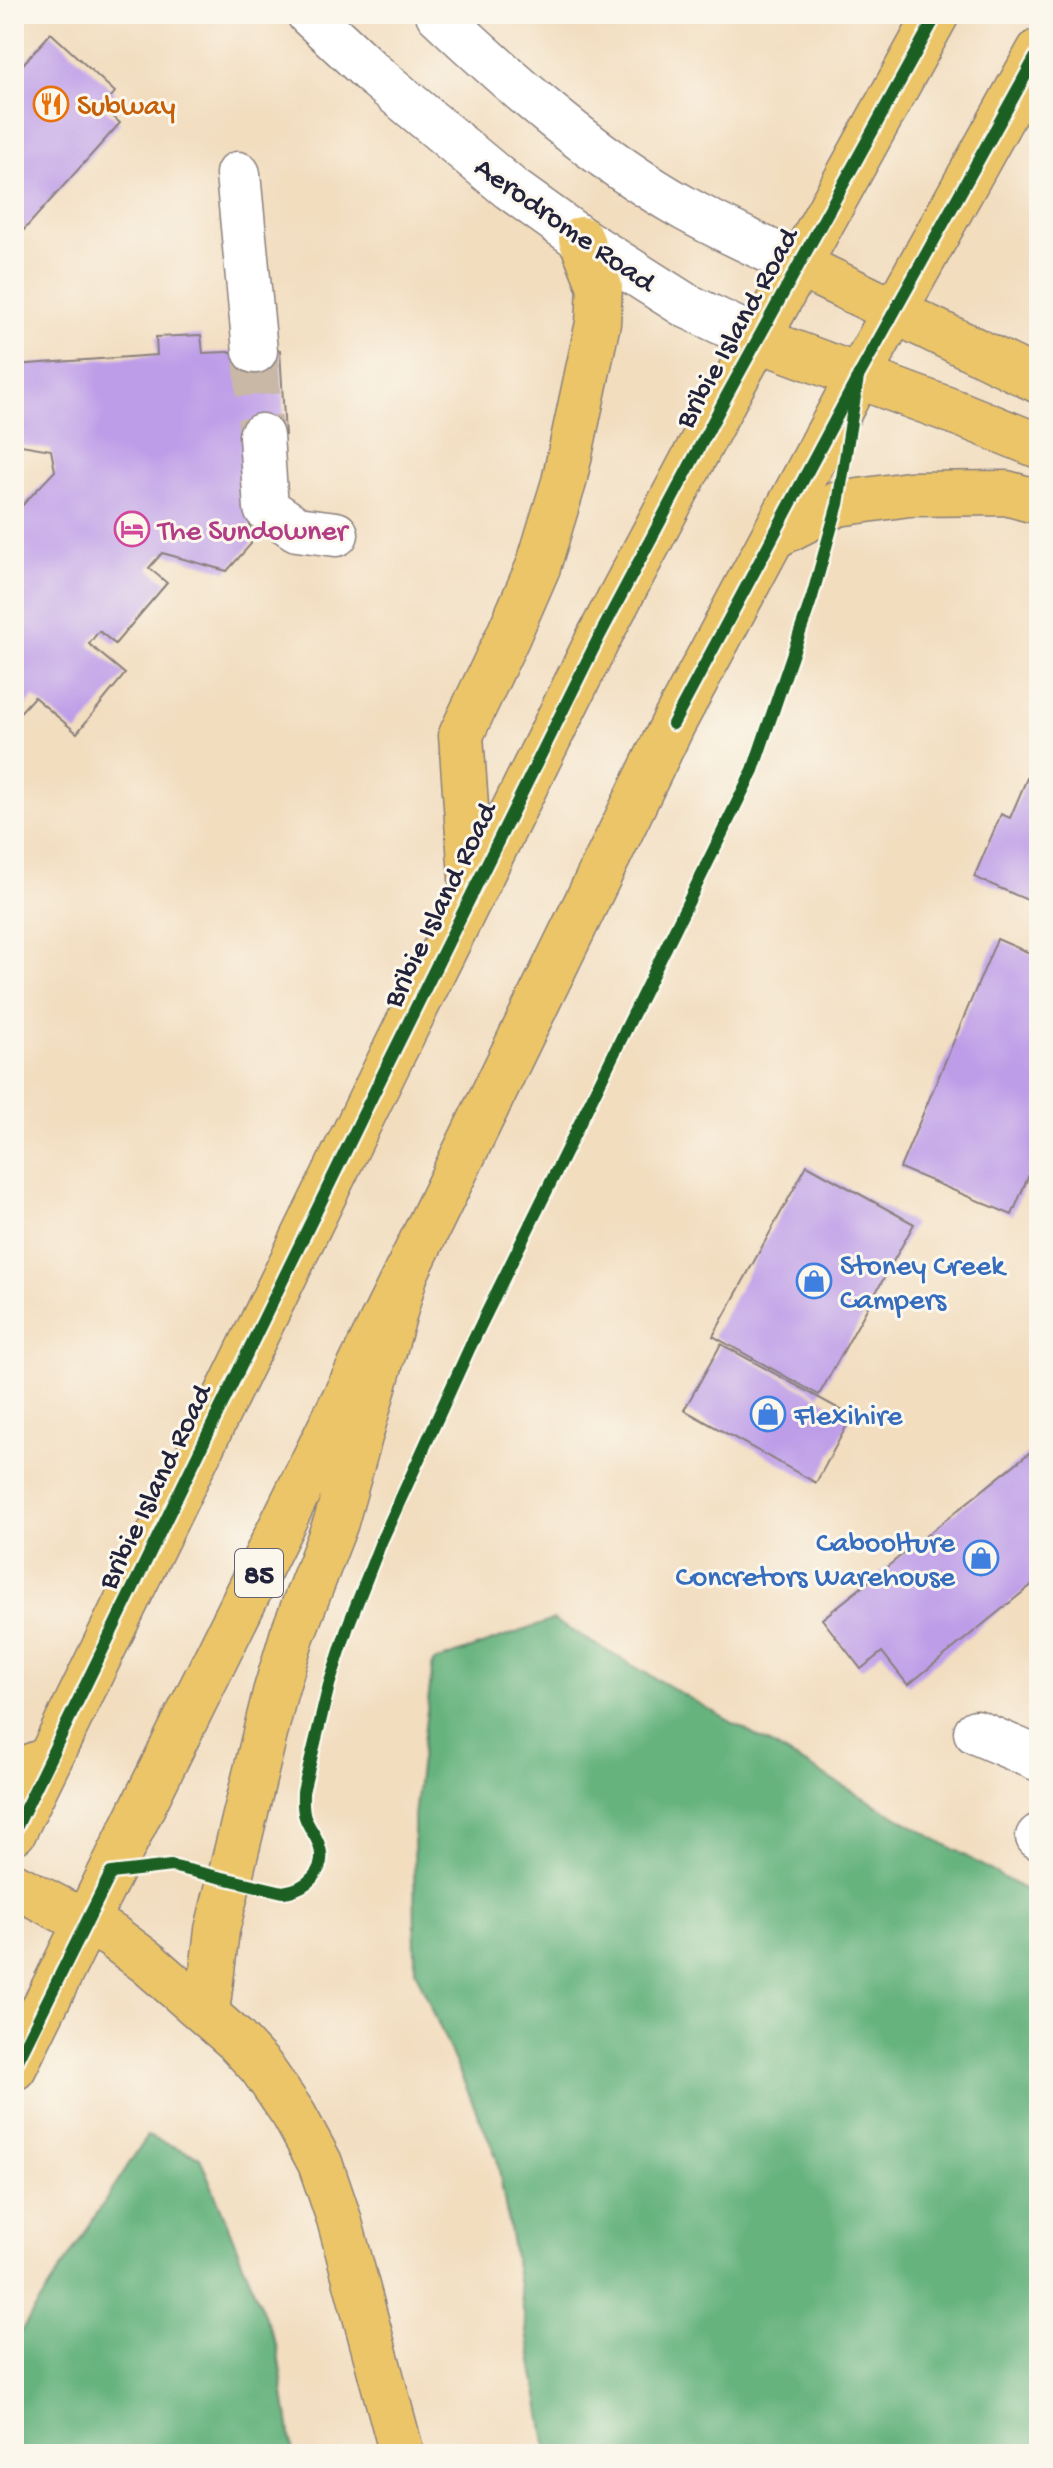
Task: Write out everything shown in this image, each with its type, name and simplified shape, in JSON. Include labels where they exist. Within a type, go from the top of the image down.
[{"type":"main road","name":"Bribie Island Road","points":[[14,1832],[32,1766],[599,637],[757,339],[937,14]]},
{"type":"main road","name":"85","points":[[14,2068],[666,738],[858,377],[1039,51]]},
{"type":"main road","points":[[473,893],[461,735],[538,567],[564,482],[598,323],[600,287],[581,239]]},
{"type":"main road","points":[[799,265],[1039,381]]},
{"type":"main road","name":"Aerodrome Road","points":[[757,339],[1039,446]]},
{"type":"main road","points":[[775,536],[838,504],[909,494],[1006,493],[1039,502]]},
{"type":"main road","points":[[207,2013],[217,1930],[275,1693],[292,1636],[336,1522],[406,1273]]},
{"type":"main road","points":[[14,1885],[112,1936],[207,2013],[261,2067],[294,2115],[320,2163],[358,2283],[378,2371],[402,2454]]},
{"type":"street","name":"Aerodrome Road","points":[[309,14],[372,73],[510,188],[581,239],[685,305],[757,339]]},
{"type":"street","points":[[438,14],[499,71],[600,152],[681,206],[799,265]]},
{"type":"street","points":[[238,174],[255,351]]},
{"type":"street","points":[[261,436],[266,508],[297,529],[336,534]]},
{"type":"street","points":[[976,1732],[1039,1759]]},
{"type":"green space","points":[[553,1620],[1039,1898],[1039,2454],[548,2454],[497,2158],[415,1970],[414,1816],[433,1662]]},
{"type":"green space","points":[[147,2136],[200,2157],[277,2347],[293,2454],[14,2454],[14,2342]]},
{"type":"building","points":[[51,33],[115,92],[103,107],[120,123],[14,241],[14,74]]},
{"type":"building","name":"The Sundowner","points":[[201,335],[203,353],[280,350],[285,435],[245,437],[251,544],[227,571],[162,553],[149,568],[167,583],[115,644],[99,631],[89,644],[125,674],[77,733],[34,697],[14,719],[14,514],[55,471],[51,450],[21,445],[14,365],[157,355],[156,337]]},
{"type":"building","points":[[1039,750],[1039,905],[974,877],[1001,814],[1010,818]]},
{"type":"building","points":[[997,939],[1039,957],[1039,1151],[1012,1215],[900,1168]]},
{"type":"building","points":[[807,1165],[914,1224],[819,1395],[713,1336]]},
{"type":"building","points":[[721,1344],[852,1416],[816,1483],[684,1410]]},
{"type":"building","points":[[1039,1445],[1039,1579],[908,1685],[882,1652],[861,1669],[822,1619]]},
{"type":"tunnel","points":[[255,351],[261,436]]},
{"type":"cycle path","points":[[14,1832],[599,637],[726,397],[937,14]]},
{"type":"cycle path","points":[[673,724],[858,377],[1039,51]]},
{"type":"cycle path","points":[[14,2068],[111,1873],[171,1866],[283,1892],[300,1887],[318,1870],[321,1854],[318,1841],[305,1817],[303,1792],[329,1685],[348,1626],[381,1542],[470,1347],[753,770],[812,597],[838,504],[858,377]]},
{"type":"place","name":"Subway","points":[[51,104]]},
{"type":"place","name":"The Sundowner","points":[[132,529]]},
{"type":"place","name":"Stoney Creek Campers","points":[[814,1281]]},
{"type":"place","name":"Flexihire","points":[[768,1414]]},
{"type":"place","name":"Caboolture Concretors Warehouse","points":[[981,1558]]}]
